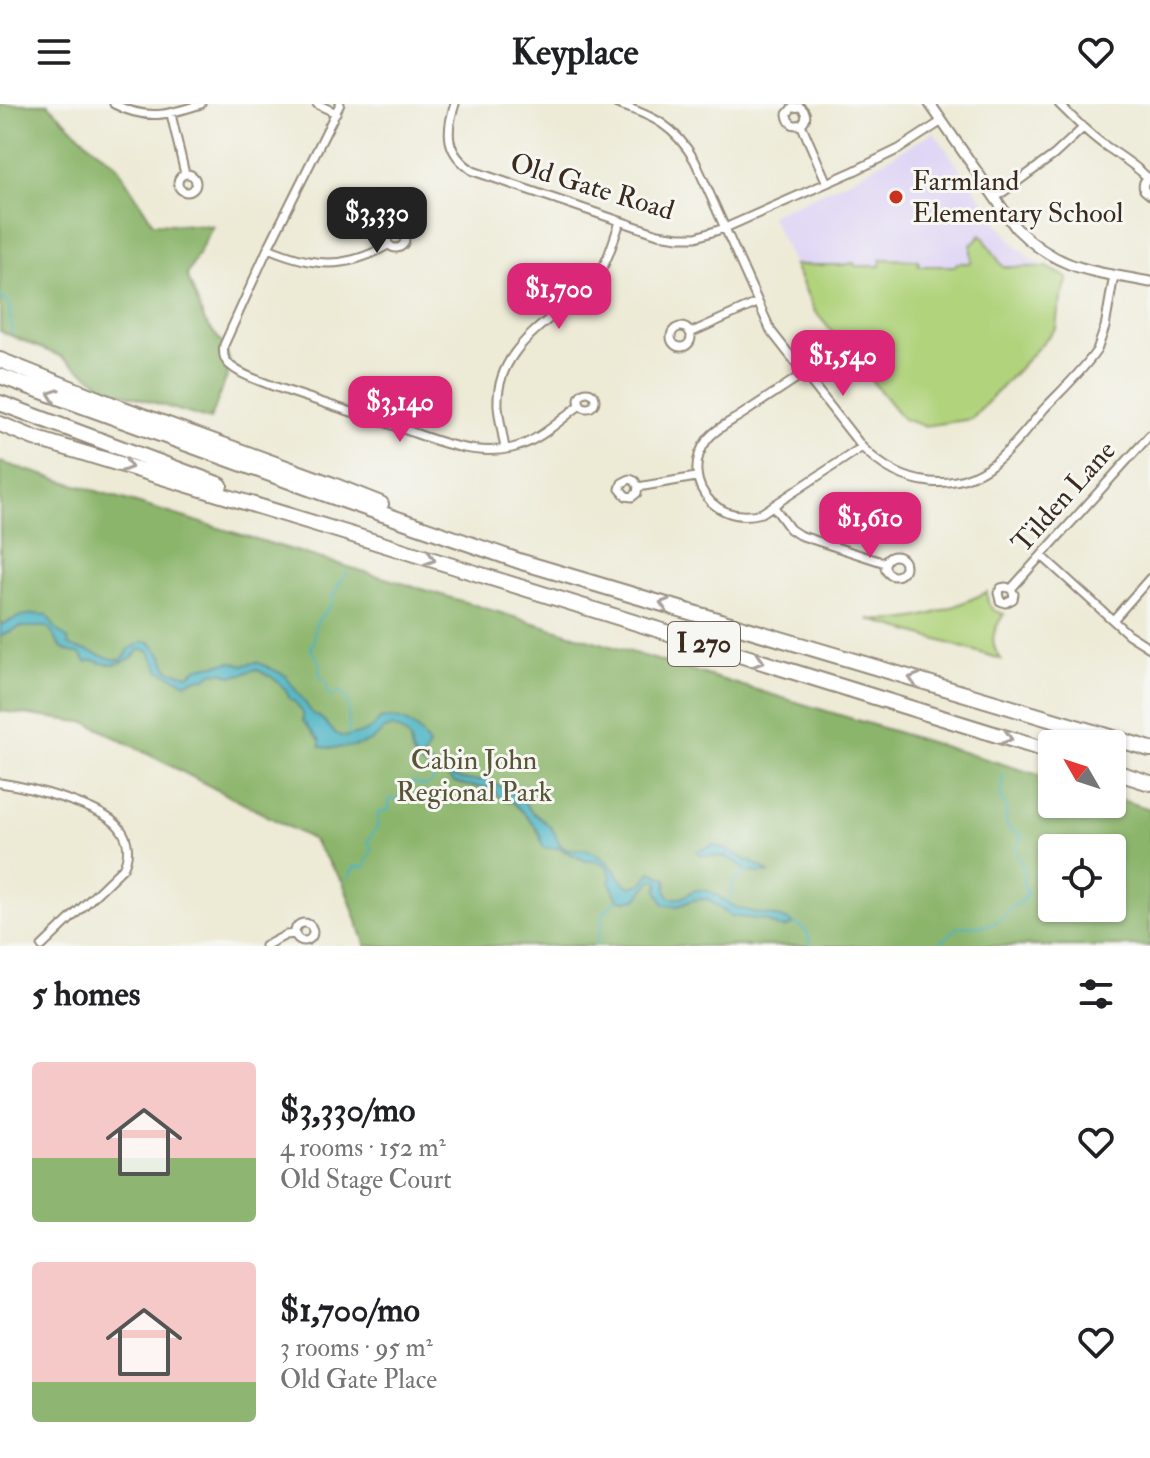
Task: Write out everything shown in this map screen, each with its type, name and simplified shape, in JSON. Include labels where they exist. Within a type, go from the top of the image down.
[{"type":"highway","name":"I 270","points":[[0,360],[121,408],[333,485],[522,562]]},
{"type":"highway","name":"I 270","points":[[0,376],[522,562],[1150,749]]},
{"type":"highway","name":"I 270","points":[[0,403],[356,536]]},
{"type":"highway","name":"I 270","points":[[0,424],[48,442],[1038,748]]},
{"type":"highway","points":[[1126,775],[1150,783]]},
{"type":"street","points":[[114,104],[138,114],[156,115],[171,114],[201,104]]},
{"type":"street","points":[[317,104],[336,113]]},
{"type":"street","points":[[340,104],[268,248],[224,345],[224,358],[231,366],[264,383],[445,443],[480,451],[505,449],[534,439],[580,405]]},
{"type":"street","name":"Old Gate Road","points":[[455,104],[449,122],[450,138],[458,158],[468,167],[480,174],[620,222],[679,237],[704,235],[725,228],[899,149],[942,121]]},
{"type":"street","points":[[617,104],[652,116],[676,134],[695,161],[771,331],[862,447],[898,474],[923,481],[952,481],[973,475],[1002,457],[1097,350],[1103,335],[1114,275]]},
{"type":"street","points":[[930,104],[1016,228],[1029,241],[1069,265],[1150,282]]},
{"type":"street","points":[[1059,104],[1083,128],[1149,178],[1143,188],[1150,195]]},
{"type":"street","points":[[171,114],[185,174]]},
{"type":"street","points":[[801,124],[827,183]]},
{"type":"street","points":[[995,198],[1054,155],[1083,128]]},
{"type":"street","points":[[505,449],[498,405],[504,370],[523,342],[580,296],[596,278],[604,266],[620,222]]},
{"type":"street","points":[[268,248],[306,262],[336,263],[365,256],[388,245]]},
{"type":"street","points":[[690,333],[757,303]]},
{"type":"street","points":[[803,374],[711,436],[702,447],[696,477],[706,497],[717,508],[730,514],[751,516],[774,507],[862,447]]},
{"type":"street","name":"Tilden Lane","points":[[1011,589],[1150,435]]},
{"type":"street","points":[[638,487],[696,477]]},
{"type":"street","points":[[774,507],[790,529],[799,535],[885,563]]},
{"type":"street","points":[[1042,556],[1128,634],[1150,648]]},
{"type":"street","points":[[1113,620],[1150,578]]},
{"type":"street","points":[[0,783],[56,796],[100,814],[117,824],[126,840],[128,854],[123,868],[42,946]]},
{"type":"street","points":[[265,946],[286,935],[295,934]]},
{"type":"shaded area","name":"Farmland Elementary School","points":[[934,132],[1012,242],[1030,259],[1048,268],[794,265],[770,215],[852,179]]},
{"type":"green space","points":[[0,104],[48,104],[116,165],[153,223],[213,226],[187,275],[205,322],[224,345],[231,366],[210,420],[107,388],[60,356],[0,331]]},
{"type":"green space","points":[[981,234],[1003,267],[1047,267],[1068,278],[1056,328],[972,419],[924,426],[903,419],[814,310],[794,265],[854,263],[855,266],[880,266],[881,259],[918,260],[919,266],[956,266],[957,263],[971,263],[971,245]]},
{"type":"green space","name":"Cabin John Regional Park","points":[[0,462],[1038,775],[1038,818],[1126,818],[1126,801],[1150,809],[1150,946],[366,946],[343,882],[312,839],[88,723],[0,711]]},
{"type":"green space","points":[[987,592],[991,607],[1004,614],[993,642],[1001,659],[868,619],[915,618],[959,605]]},
{"type":"water","points":[[34,614],[47,615],[56,629],[68,639],[69,645],[112,659],[121,660],[128,650],[142,642],[150,642],[163,657],[168,670],[188,675],[198,668],[231,662],[244,665],[257,662],[285,675],[313,714],[342,736],[368,730],[380,719],[402,721],[413,726],[429,745],[423,759],[433,766],[452,771],[453,777],[470,781],[487,779],[522,797],[528,808],[552,829],[563,847],[593,852],[610,864],[627,885],[642,884],[651,872],[667,879],[669,897],[680,898],[704,890],[738,908],[794,924],[785,928],[765,920],[730,916],[708,899],[693,900],[679,906],[664,905],[656,880],[651,881],[637,899],[618,899],[610,883],[607,866],[597,861],[586,861],[558,848],[544,848],[535,826],[513,802],[501,798],[492,788],[459,784],[424,766],[413,755],[407,735],[401,731],[392,727],[364,743],[336,748],[320,747],[320,740],[303,721],[303,713],[285,689],[272,677],[256,669],[232,676],[222,672],[212,673],[206,678],[187,683],[160,671],[149,651],[140,649],[119,664],[93,660],[86,662],[80,654],[63,648],[48,627],[20,627],[0,636],[0,625]]},
{"type":"water","points":[[713,845],[769,873],[746,872],[731,859],[700,855],[697,851]]},
{"type":"waterway","points":[[0,296],[9,305],[12,333]]},
{"type":"waterway","points":[[347,572],[329,608],[316,624],[310,647],[321,665],[319,674],[327,684],[327,693],[332,697],[339,691],[348,701],[349,733],[353,739]]},
{"type":"waterway","points":[[347,880],[354,867],[365,867],[372,851],[368,841],[377,827],[378,812],[389,810],[390,799],[398,799],[412,782],[425,786],[437,775],[447,773]]},
{"type":"waterway","points":[[936,946],[958,927],[994,923],[1011,907],[1023,901],[1027,893],[1023,884],[1024,870],[1017,852],[1022,837],[1006,825],[1006,806],[1001,800],[1003,775]]},
{"type":"waterway","points":[[729,903],[734,882],[746,872]]},
{"type":"waterway","points":[[595,946],[604,912],[618,899]]},
{"type":"waterway","points":[[794,923],[806,932],[809,946]]},
{"type":"place","name":"Farmland Elementary School","points":[[896,197]]}]
